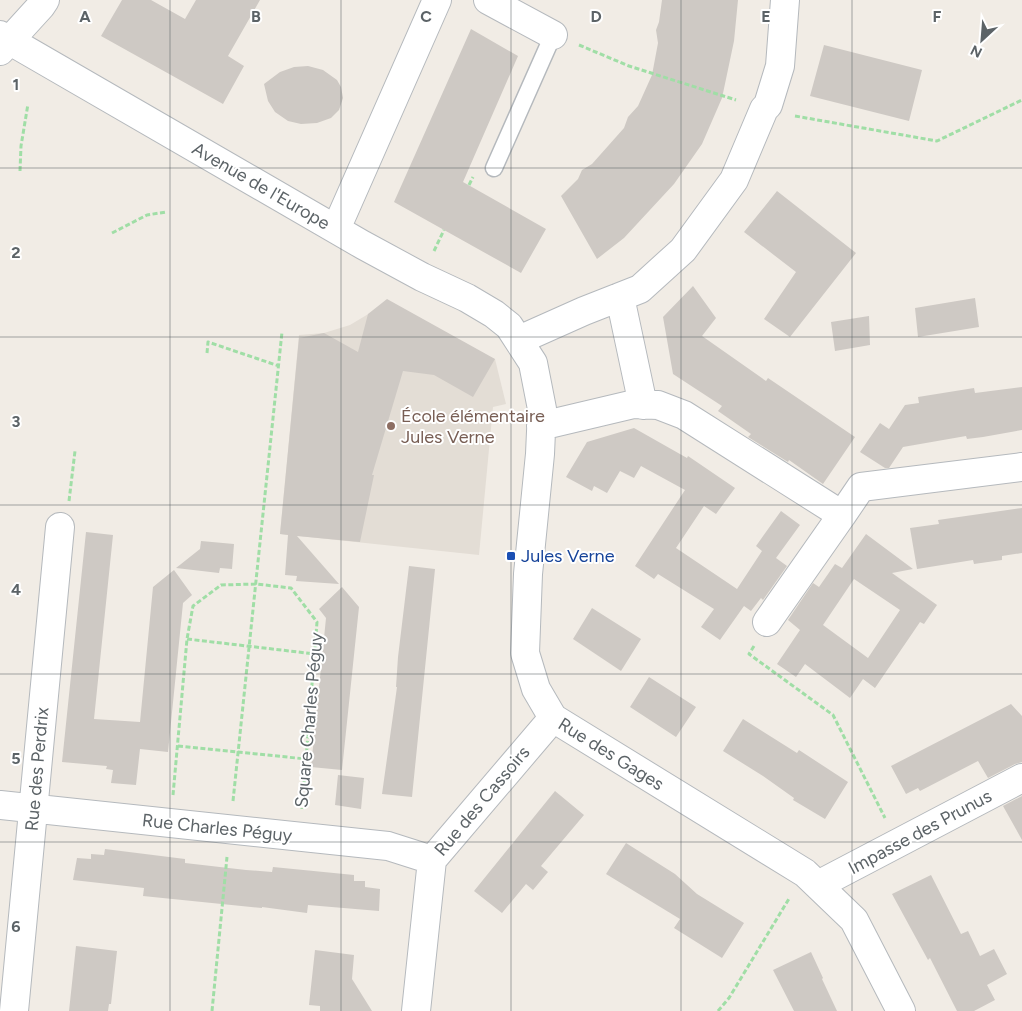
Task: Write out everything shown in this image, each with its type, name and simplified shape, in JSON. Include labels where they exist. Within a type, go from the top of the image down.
[{"type":"street","points":[[4,42],[42,6],[45,0]]},
{"type":"street","points":[[336,230],[437,0]]},
{"type":"street","points":[[488,0],[553,35]]},
{"type":"street","points":[[519,340],[584,311],[640,290],[683,250],[734,180],[764,109],[768,105],[780,66],[785,0]]},
{"type":"street","name":"Avenue de l'Europe","points":[[4,42],[336,230],[422,277],[467,298],[494,314],[509,326],[519,340]]},
{"type":"street","points":[[620,297],[643,404]]},
{"type":"street","name":"Rue des Gages","points":[[519,340],[533,363],[542,409],[528,574],[525,653],[536,689],[553,718],[812,879],[854,920],[902,1011]]},
{"type":"street","points":[[541,426],[634,404],[658,405],[684,415],[842,515]]},
{"type":"street","points":[[767,622],[861,486],[1022,467]]},
{"type":"street","name":"Rue des Perdrix","points":[[14,1011],[60,526]]},
{"type":"street","name":"Rue des Cassoirs","points":[[416,1011],[432,860],[553,718]]},
{"type":"street","name":"Impasse des Prunus","points":[[812,879],[898,843],[1022,778]]},
{"type":"street","name":"Rue Charles Péguy","points":[[0,805],[388,846],[432,860]]},
{"type":"lane","points":[[494,168],[553,35]]},
{"type":"path","points":[[553,35],[629,66],[764,109],[801,118],[937,141],[1022,100]]},
{"type":"path","points":[[20,171],[21,146],[28,104]]},
{"type":"path","points":[[112,233],[147,215],[166,212]]},
{"type":"path","points":[[212,1011],[282,332]]},
{"type":"path","points":[[207,353],[208,342],[279,366]]},
{"type":"path","points":[[60,526],[67,520],[75,450]]},
{"type":"path","name":"Square Charles Péguy","points":[[171,823],[187,639],[192,606],[221,585],[256,584],[291,588],[317,622],[300,837]]},
{"type":"path","points":[[767,622],[749,654],[833,715],[898,843]]},
{"type":"path","points":[[187,639],[315,654]]},
{"type":"path","points":[[178,746],[238,750],[306,759]]},
{"type":"path","points":[[718,1011],[812,879]]},
{"type":"shaded area","name":"École élémentaire Jules Verne","points":[[370,313],[495,359],[506,404],[493,407],[479,555],[280,534],[299,335],[324,333],[350,325]]},
{"type":"building","points":[[122,0],[151,0],[185,19],[196,0],[260,0],[228,56],[244,66],[223,104],[101,36]]},
{"type":"building","points":[[662,0],[738,0],[734,41],[722,98],[702,144],[674,184],[624,238],[597,259],[561,196],[578,179],[582,170],[592,164],[624,128],[628,117],[638,106],[652,75],[658,43],[656,30]]},
{"type":"building","points":[[471,29],[518,56],[463,182],[546,229],[521,273],[394,202]]},
{"type":"building","points":[[824,45],[922,70],[909,121],[810,96]]},
{"type":"building","points":[[308,66],[323,70],[337,80],[341,87],[343,98],[339,110],[331,118],[317,123],[301,124],[288,121],[275,112],[268,101],[264,84],[280,72],[294,67]]},
{"type":"building","points":[[777,191],[856,253],[790,337],[764,319],[796,272],[744,232]]},
{"type":"building","points":[[693,286],[716,318],[702,336],[766,381],[768,378],[855,437],[823,484],[789,460],[788,462],[748,437],[751,434],[718,411],[722,406],[673,374],[663,317]]},
{"type":"building","points":[[975,298],[979,327],[918,337],[915,308]]},
{"type":"building","points":[[387,299],[495,359],[473,397],[434,375],[403,371],[372,475],[374,475],[360,542],[297,536],[339,584],[296,581],[297,576],[285,575],[288,535],[280,534],[299,338],[324,333],[358,352],[368,314]]},
{"type":"building","points":[[869,316],[870,345],[835,351],[831,322]]},
{"type":"building","points":[[1022,387],[1022,430],[967,439],[966,436],[903,447],[889,468],[885,468],[860,452],[880,423],[889,429],[905,405],[919,403],[918,397],[974,388],[975,393]]},
{"type":"building","points":[[634,428],[687,458],[688,456],[735,488],[716,514],[704,506],[676,548],[737,589],[762,551],[756,546],[781,511],[800,525],[776,558],[787,566],[763,600],[761,598],[751,611],[744,606],[720,640],[701,627],[714,609],[658,574],[654,579],[635,566],[685,490],[641,466],[634,478],[620,471],[607,493],[594,486],[592,491],[566,477],[587,442]]},
{"type":"building","points":[[1022,508],[1022,553],[1002,556],[1002,560],[974,564],[973,560],[917,569],[910,528],[939,524],[938,520]]},
{"type":"building","points":[[86,532],[113,535],[94,719],[140,722],[153,587],[174,570],[192,595],[183,603],[168,752],[140,749],[136,785],[111,783],[113,770],[106,769],[107,766],[62,762]]},
{"type":"building","points":[[866,534],[913,569],[892,573],[937,605],[924,624],[920,622],[875,688],[863,679],[850,698],[805,664],[796,677],[777,664],[800,630],[788,620],[813,583],[819,587],[835,564],[842,568]],"holes":[[[854,579],[900,610],[868,658],[823,625]]]},
{"type":"building","points":[[201,541],[234,544],[232,569],[220,568],[219,573],[176,568],[200,549]]},
{"type":"building","points":[[409,566],[435,569],[412,797],[382,794],[397,687],[398,657]]},
{"type":"building","points":[[342,587],[359,607],[342,770],[311,767],[326,618],[319,609]]},
{"type":"building","points":[[592,608],[641,639],[621,671],[573,639]]},
{"type":"building","points":[[649,677],[696,707],[676,737],[630,707]]},
{"type":"building","points":[[1011,704],[1022,716],[1022,762],[988,778],[978,761],[920,791],[918,788],[906,794],[891,766]]},
{"type":"building","points":[[743,719],[797,753],[799,750],[848,782],[825,819],[793,800],[794,798],[763,776],[723,751]]},
{"type":"building","points":[[338,775],[364,778],[361,809],[335,805]]},
{"type":"building","points":[[555,791],[584,815],[541,866],[548,872],[533,890],[526,884],[502,913],[474,891]]},
{"type":"building","points":[[1022,796],[1022,840],[1003,806]]},
{"type":"building","points":[[626,843],[675,874],[697,894],[744,923],[722,958],[674,928],[680,919],[606,874]]},
{"type":"building","points":[[105,849],[185,859],[185,863],[246,870],[272,872],[273,867],[354,875],[354,881],[365,881],[365,887],[380,889],[379,911],[308,905],[307,913],[143,896],[144,888],[73,880],[77,858],[91,859],[91,854],[104,855]]},
{"type":"building","points":[[931,875],[961,934],[968,931],[980,956],[994,949],[1007,974],[987,985],[995,1000],[974,1011],[957,1011],[930,958],[928,960],[892,894]]},
{"type":"building","points":[[76,946],[117,951],[111,1004],[109,1004],[108,1011],[69,1011]]},
{"type":"building","points":[[315,950],[354,955],[352,979],[372,1011],[320,1011],[320,1006],[309,1005]]},
{"type":"building","points":[[811,952],[837,1011],[794,1011],[773,970]]},
{"type":"place","name":"École élémentaire Jules Verne","points":[[391,426]]},
{"type":"place","name":"Jules Verne","points":[[511,556]]}]
